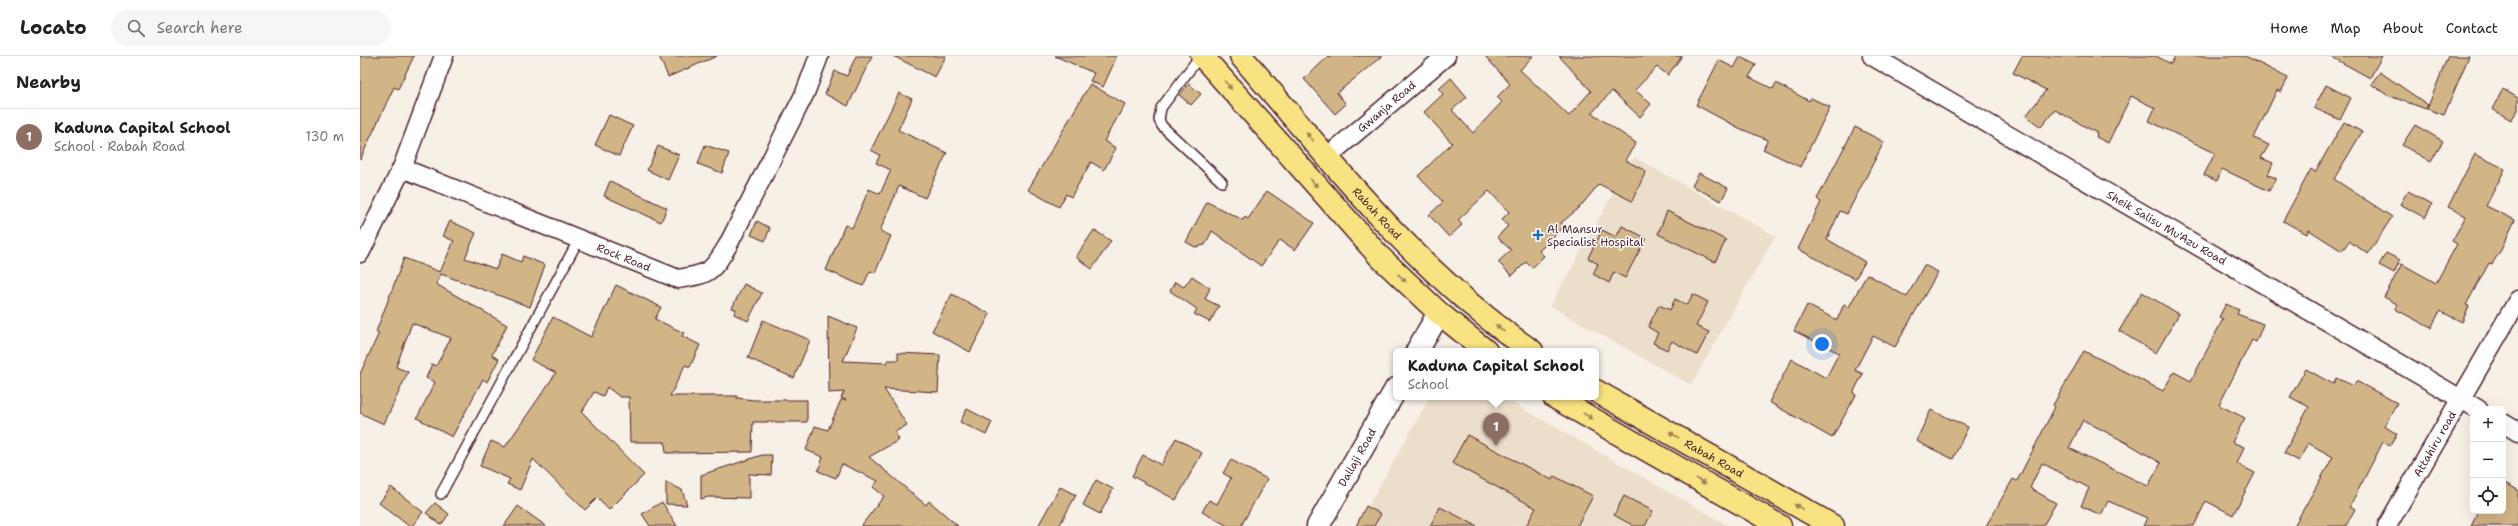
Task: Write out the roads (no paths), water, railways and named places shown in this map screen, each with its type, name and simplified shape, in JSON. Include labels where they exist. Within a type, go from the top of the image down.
[{"type":"main road","points":[[1201,56],[1380,257],[1439,313],[1482,348]]},
{"type":"main road","name":"Rabah Road","points":[[1241,56],[1393,232],[1447,284],[1506,333],[1528,348]]},
{"type":"main road","name":"Rabah Road","points":[[1599,393],[1833,526]]},
{"type":"main road","points":[[1559,400],[1780,526]]},
{"type":"street","points":[[360,254],[402,168],[444,56]]},
{"type":"street","name":"Rock Road","points":[[402,168],[678,279],[696,276],[715,267],[805,93],[819,56]]},
{"type":"street","name":"Gwanja Road","points":[[1327,157],[1446,56]]},
{"type":"street","name":"Sheik Salisu Mu'Azu Road","points":[[1872,56],[2473,406]]},
{"type":"street","name":"Attahiru road","points":[[2387,526],[2462,400],[2518,300]]},
{"type":"street","points":[[1420,348],[1439,313]]},
{"type":"street","name":"Dallaji Road","points":[[1318,526],[1393,394]]},
{"type":"street","points":[[2506,425],[2518,432]]},
{"type":"lane","points":[[1201,56],[1161,108],[1159,120],[1162,126],[1222,182]]},
{"type":"lane","points":[[441,494],[579,240]]},
{"type":"place","name":"Al Mansur Specialist Hospital","points":[[1538,235]]},
{"type":"place","name":"Kaduna Capital School","points":[[1496,446]]}]
